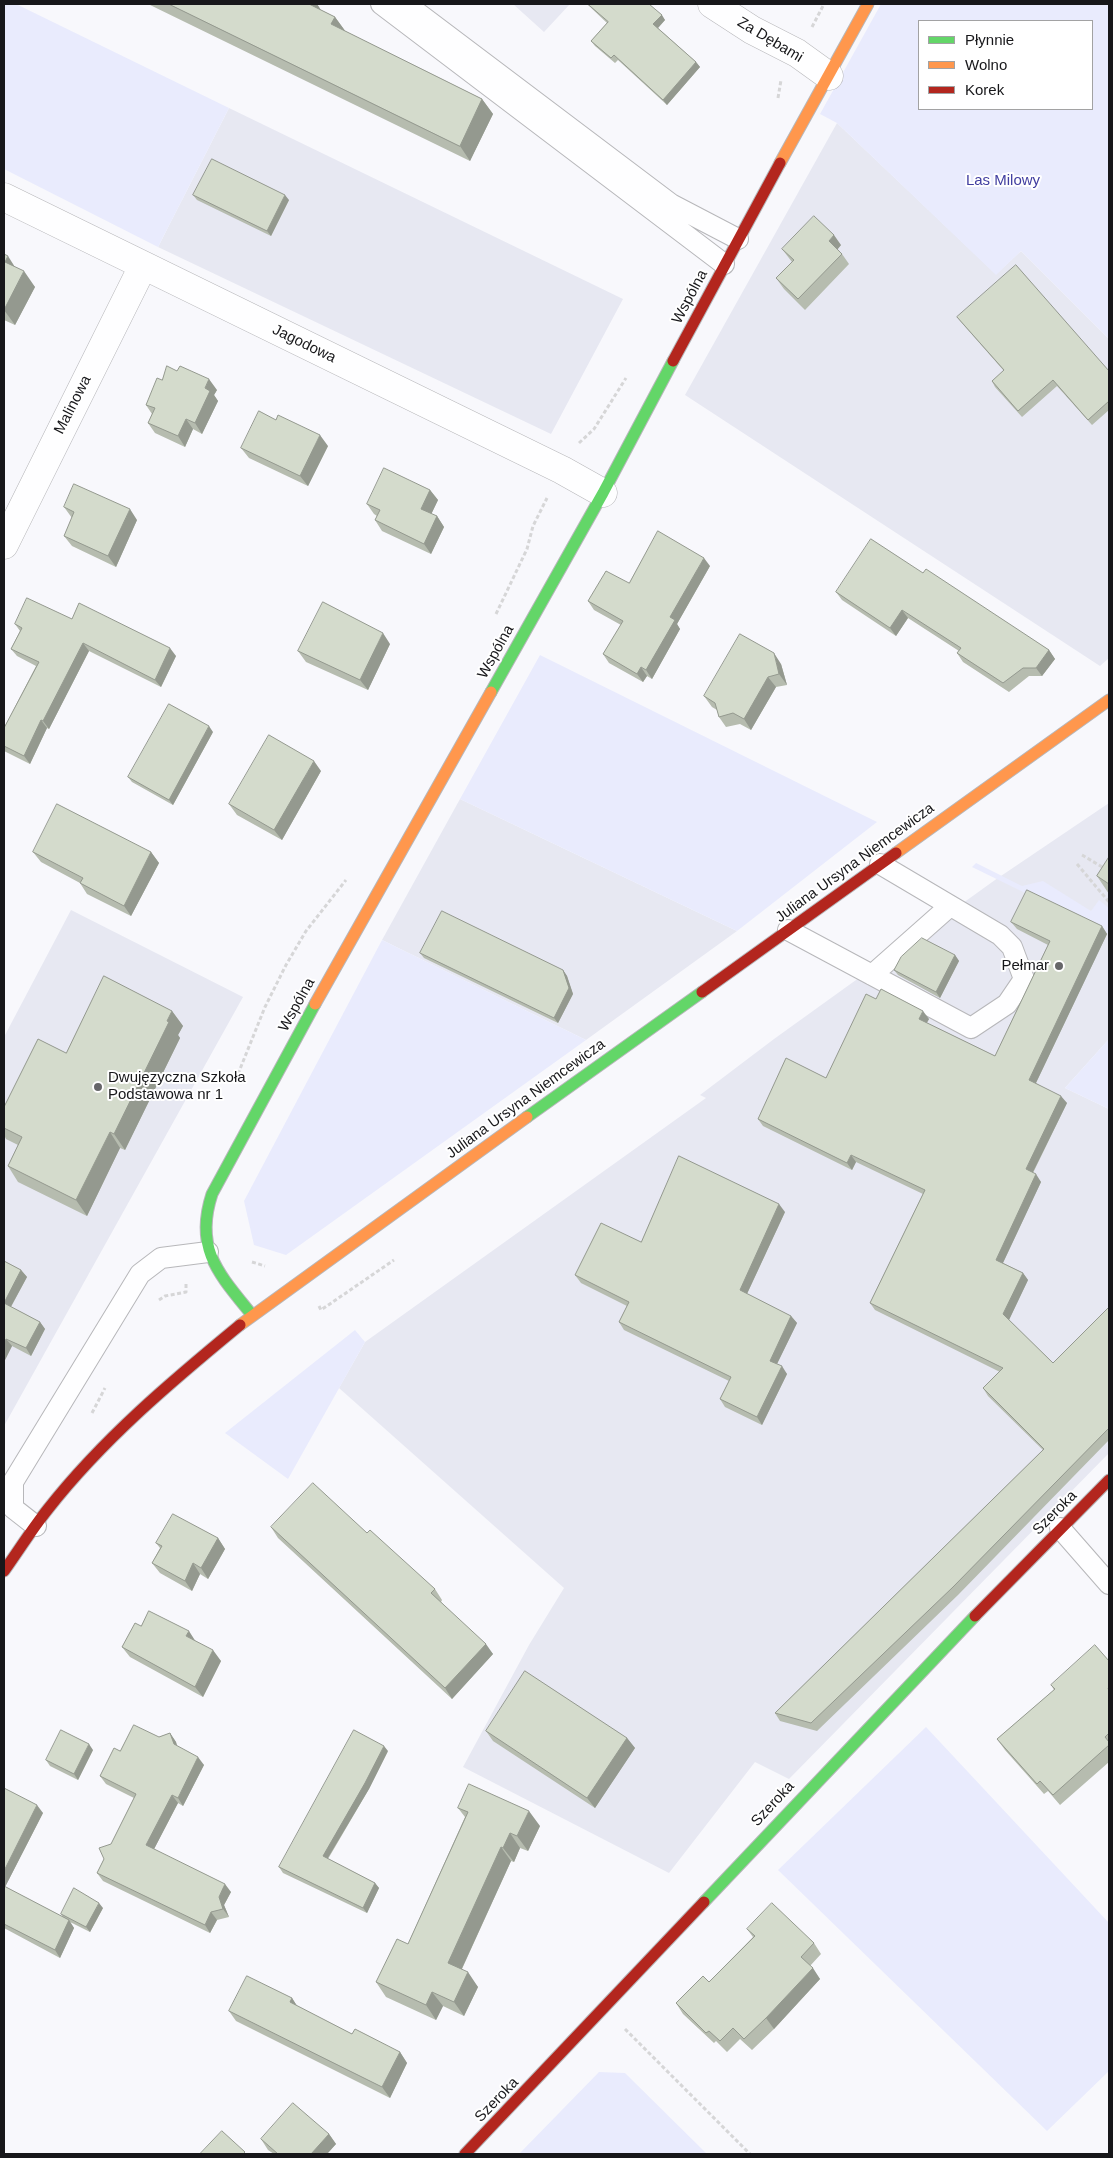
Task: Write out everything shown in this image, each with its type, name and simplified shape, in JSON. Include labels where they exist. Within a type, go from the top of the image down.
[{"type":"street","name":"Za Dębami","points":[[712,4],[752,30],[797,53],[828,76]]},
{"type":"street","name":"Wspólna","points":[[252,1315],[219,1271],[208,1252],[204,1237],[205,1213],[226,1166],[603,493],[724,264],[868,4]]},
{"type":"street","name":"Jagodowa","points":[[4,197],[553,465],[603,493]]},
{"type":"street","name":"Malinowa","points":[[4,545],[143,266]]},
{"type":"street","name":"Juliana Ursyna Niemcewicza","points":[[4,1571],[74,1478],[169,1384],[252,1315],[1109,700]]},
{"type":"street","name":"Szeroka","points":[[465,2154],[605,2009],[801,1796],[1060,1528],[1109,1480]]},
{"type":"lane","points":[[380,4],[724,264]]},
{"type":"lane","points":[[406,4],[670,204],[738,240]]},
{"type":"lane","points":[[788,930],[971,1028],[1008,1004],[1024,979],[1012,947],[1000,936],[880,864]]},
{"type":"lane","points":[[872,975],[950,906]]},
{"type":"lane","points":[[36,1526],[13,1508],[13,1482],[140,1274],[161,1258],[208,1252]]},
{"type":"lane","points":[[1060,1528],[1109,1584]]},
{"type":"path","points":[[808,32],[824,4]]},
{"type":"path","points":[[493,620],[527,549],[533,526],[551,490]]},
{"type":"path","points":[[1082,855],[1109,871]]},
{"type":"path","points":[[1077,864],[1109,902]]},
{"type":"path","points":[[237,1076],[265,1008],[286,965],[302,938],[352,872]]},
{"type":"path","points":[[248,1259],[256,1264],[272,1267]]},
{"type":"path","points":[[317,1304],[322,1310],[394,1260]]},
{"type":"path","points":[[605,2009],[750,2154]]},
{"type":"shaded area","points":[[513,4],[570,4],[544,32]]},
{"type":"shaded area","points":[[229,108],[623,299],[551,434],[158,247]]},
{"type":"shaded area","points":[[837,123],[996,274],[1021,251],[1109,339],[1109,658],[1100,666],[685,395]]},
{"type":"shaded area","points":[[460,799],[737,931],[586,1040],[382,940]]},
{"type":"shaded area","points":[[1109,803],[1109,1039],[1065,1088],[1109,1109],[1109,1453],[789,1779],[755,1762],[669,1873],[463,1767],[529,1645],[564,1588],[339,1388],[365,1342],[706,1098],[700,1095],[774,1039],[995,880]]},
{"type":"shaded area","name":"Dwujęzyczna Szkoła Podstawowa nr 1","points":[[71,910],[243,997],[4,1426],[4,1037]]},
{"type":"green space","points":[[4,4],[16,4],[229,108],[158,247],[4,169]]},
{"type":"green space","name":"Las Milowy","points":[[881,4],[1109,4],[1109,339],[1021,251],[996,275],[837,123],[820,114]]},
{"type":"green space","points":[[540,655],[877,822],[737,931],[460,799]]},
{"type":"green space","points":[[976,863],[1022,886],[1043,881],[1091,911],[1099,900],[1109,908],[1109,934],[972,867]]},
{"type":"green space","points":[[382,940],[586,1040],[286,1255],[254,1245],[244,1201]]},
{"type":"green space","points":[[1109,1039],[1109,1109],[1065,1088]]},
{"type":"green space","points":[[355,1330],[365,1342],[288,1479],[225,1433]]},
{"type":"green space","points":[[926,1727],[1109,1923],[1109,2071],[1047,2131],[778,1870]]},
{"type":"green space","points":[[599,2072],[625,2073],[707,2154],[519,2154]]},
{"type":"building","points":[[169,4],[309,4],[335,17],[331,24],[482,99],[460,146]]},
{"type":"building","points":[[588,4],[649,4],[662,15],[653,24],[696,62],[663,100],[614,55],[611,58],[591,41],[608,22]]},
{"type":"building","points":[[212,159],[285,195],[267,231],[193,195]]},
{"type":"building","points":[[814,216],[834,235],[829,241],[842,254],[798,299],[776,278],[794,260],[782,249]]},
{"type":"building","points":[[4,254],[8,256],[5,262],[24,271],[4,310]]},
{"type":"building","points":[[1016,265],[1109,371],[1109,401],[1088,420],[1053,380],[1018,411],[992,381],[1004,370],[957,317]]},
{"type":"building","points":[[167,366],[177,371],[180,366],[209,379],[205,388],[210,391],[195,423],[186,419],[178,436],[148,423],[155,408],[146,405],[157,378],[162,380]]},
{"type":"building","points":[[259,411],[276,420],[278,415],[320,435],[300,476],[241,448]]},
{"type":"building","points":[[384,468],[430,490],[421,509],[437,516],[424,544],[375,520],[380,510],[367,504]]},
{"type":"building","points":[[74,484],[130,509],[108,556],[64,536],[74,512],[64,507]]},
{"type":"building","points":[[658,531],[704,558],[670,617],[675,620],[646,670],[641,667],[637,674],[603,654],[623,621],[588,601],[606,571],[629,583]]},
{"type":"building","points":[[871,539],[923,573],[926,569],[1049,650],[1036,668],[1023,668],[1003,683],[957,653],[961,648],[902,610],[890,628],[836,592]]},
{"type":"building","points":[[27,598],[72,619],[79,603],[170,648],[155,680],[83,643],[43,721],[41,720],[24,756],[4,746],[4,728],[39,662],[11,649],[22,628],[15,624]]},
{"type":"building","points":[[323,602],[383,633],[360,680],[298,651]]},
{"type":"building","points":[[740,634],[774,653],[779,674],[768,677],[744,719],[733,713],[719,717],[715,703],[704,696]]},
{"type":"building","points":[[169,704],[209,726],[169,800],[128,777]]},
{"type":"building","points":[[269,735],[314,761],[274,830],[229,804]]},
{"type":"building","points":[[57,804],[151,852],[124,906],[80,883],[83,878],[33,852]]},
{"type":"building","points":[[1109,857],[1109,884],[1097,876]]},
{"type":"building","points":[[1027,890],[1102,926],[1029,1080],[1061,1096],[1026,1169],[1036,1174],[996,1260],[1023,1273],[1003,1314],[1053,1363],[1109,1309],[1109,1428],[953,1587],[811,1723],[775,1713],[1044,1449],[983,1388],[1003,1368],[870,1303],[925,1190],[851,1155],[847,1163],[758,1119],[786,1058],[826,1078],[866,994],[876,999],[881,989],[923,1011],[919,1019],[995,1056],[1050,941],[1011,922]]},
{"type":"building","points":[[442,911],[563,970],[569,988],[554,1018],[420,953]]},
{"type":"building","points":[[922,938],[955,955],[936,992],[894,970],[901,957]]},
{"type":"building","points":[[104,976],[172,1011],[167,1021],[169,1022],[114,1134],[110,1132],[76,1200],[8,1166],[22,1137],[4,1128],[4,1107],[38,1039],[66,1053]]},
{"type":"building","points":[[679,1156],[779,1204],[740,1290],[791,1316],[770,1361],[782,1366],[757,1417],[720,1399],[731,1377],[619,1322],[629,1302],[575,1275],[601,1223],[641,1242]]},
{"type":"building","points":[[4,1261],[21,1270],[4,1303]]},
{"type":"building","points":[[4,1303],[40,1322],[26,1348],[6,1339],[4,1344]]},
{"type":"building","points":[[313,1483],[367,1533],[370,1530],[435,1589],[431,1593],[486,1644],[445,1688],[271,1527]]},
{"type":"building","points":[[173,1514],[218,1538],[201,1568],[193,1563],[185,1581],[152,1563],[162,1546],[156,1543]]},
{"type":"building","points":[[149,1611],[189,1631],[186,1636],[213,1650],[195,1687],[122,1647],[135,1623],[141,1626]]},
{"type":"building","points":[[1095,1645],[1109,1661],[1109,1733],[1105,1737],[1109,1745],[1053,1795],[1040,1781],[1037,1784],[997,1739],[1055,1689],[1051,1685]]},
{"type":"building","points":[[525,1671],[627,1738],[587,1798],[486,1731]]},
{"type":"building","points":[[134,1725],[159,1737],[170,1733],[174,1744],[198,1757],[178,1798],[172,1795],[146,1845],[225,1884],[219,1897],[223,1909],[211,1912],[205,1925],[97,1873],[104,1859],[99,1848],[111,1844],[136,1794],[100,1776],[114,1748],[120,1751]]},
{"type":"building","points":[[61,1730],[89,1744],[74,1774],[46,1760]]},
{"type":"building","points":[[354,1730],[384,1746],[323,1856],[375,1883],[363,1908],[279,1867]]},
{"type":"building","points":[[469,1784],[529,1811],[517,1836],[510,1833],[503,1848],[501,1847],[448,1963],[468,1972],[454,2002],[432,1992],[426,2005],[376,1982],[397,1939],[408,1944],[468,1812],[458,1808]]},
{"type":"building","points":[[4,1788],[37,1805],[4,1871]]},
{"type":"building","points":[[4,1886],[69,1920],[55,1950],[4,1924]]},
{"type":"building","points":[[74,1888],[99,1903],[86,1927],[61,1914]]},
{"type":"building","points":[[772,1903],[814,1943],[801,1957],[813,1968],[744,2039],[733,2028],[720,2041],[709,2031],[706,2033],[676,2003],[703,1976],[709,1982],[755,1936],[747,1929]]},
{"type":"building","points":[[247,1976],[292,1998],[290,2002],[352,2034],[355,2029],[400,2052],[382,2087],[229,2011]]},
{"type":"building","points":[[293,2103],[329,2134],[311,2154],[278,2154],[261,2139]]},
{"type":"building","points":[[222,2131],[245,2152],[243,2154],[200,2154]]},
{"type":"traffic: fast","points":[[491,692],[603,493],[673,361]]},
{"type":"traffic: fast","points":[[527,1117],[702,992]]},
{"type":"traffic: fast","points":[[252,1315],[229,1287],[213,1260],[208,1246],[206,1230],[207,1213],[212,1194],[315,1004]]},
{"type":"traffic: fast","points":[[704,1902],[975,1616]]},
{"type":"traffic: slow","points":[[780,163],[868,4]]},
{"type":"traffic: slow","points":[[315,1004],[491,692]]},
{"type":"traffic: slow","points":[[896,853],[1109,700]]},
{"type":"traffic: slow","points":[[240,1325],[527,1117]]},
{"type":"traffic: jam","points":[[673,361],[780,163]]},
{"type":"traffic: jam","points":[[702,992],[896,853]]},
{"type":"traffic: jam","points":[[4,1571],[69,1483],[115,1435],[164,1389],[240,1325]]},
{"type":"traffic: jam","points":[[975,1616],[1109,1480]]},
{"type":"traffic: jam","points":[[465,2154],[704,1902]]},
{"type":"place","name":"Pełmar","points":[[1059,966]]},
{"type":"place","name":"Dwujęzyczna Szkoła Podstawowa nr 1","points":[[98,1087]]}]
